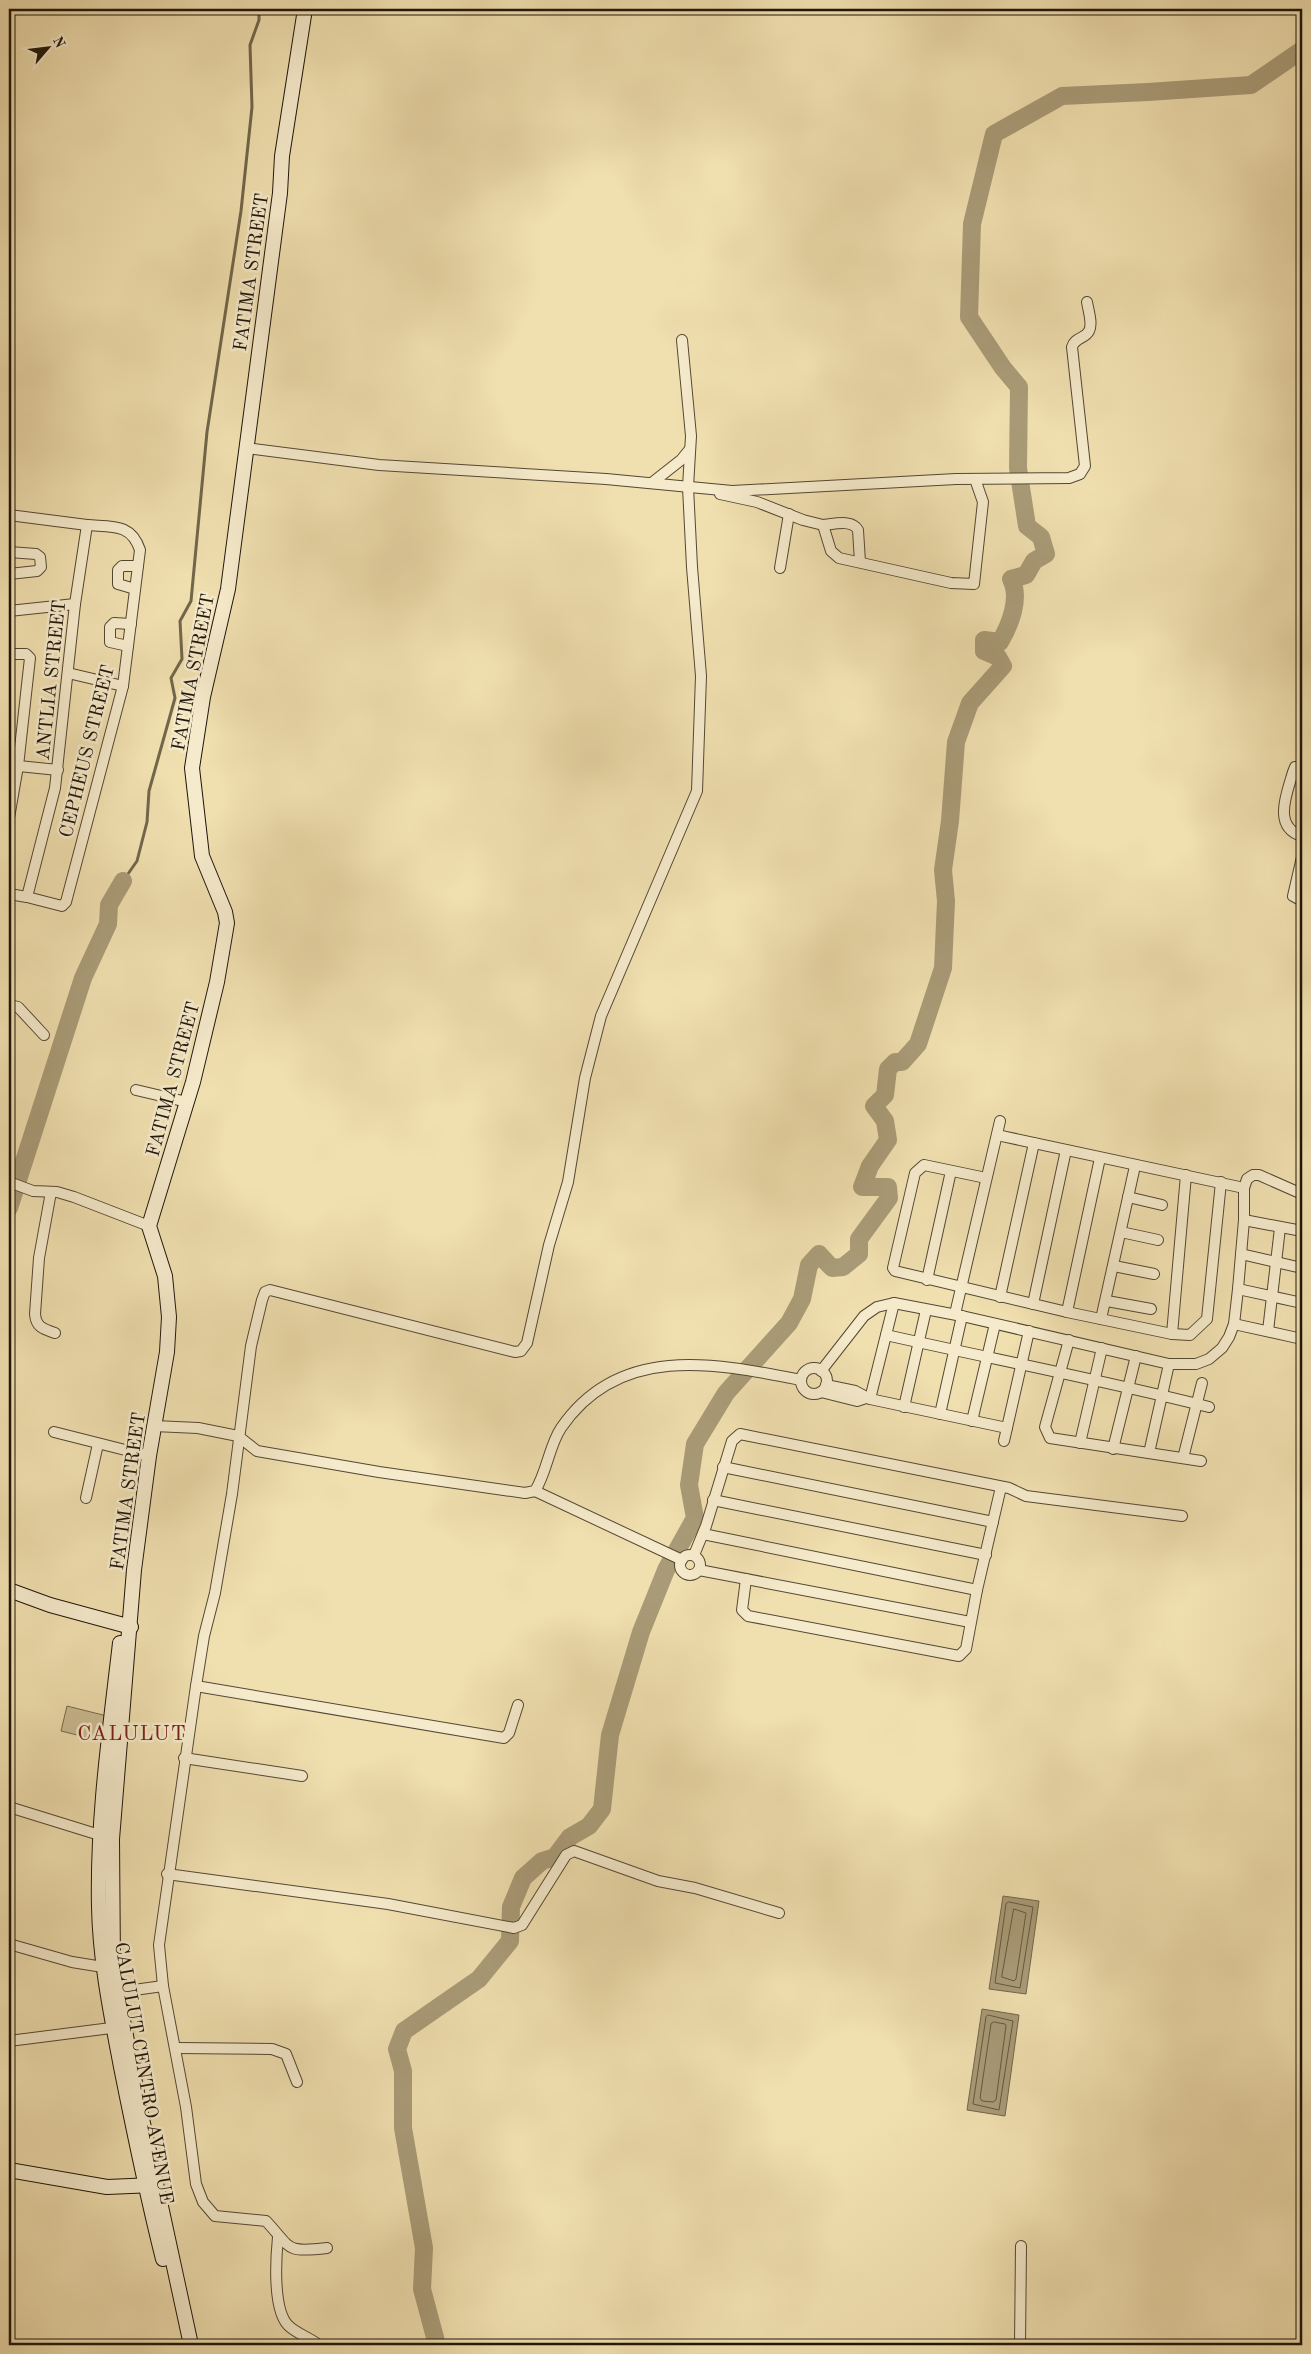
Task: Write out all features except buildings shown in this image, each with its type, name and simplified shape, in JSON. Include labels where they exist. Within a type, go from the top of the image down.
[{"type":"street","name":"FATIMA STREET","points":[[127,1626],[149,1456],[167,1352],[169,1318],[165,1276],[149,1226],[187,1102],[217,982],[227,923],[225,912],[202,856],[192,768],[203,697],[228,589],[280,193],[282,156],[305,9]]},
{"type":"street","points":[[246,448],[379,465],[653,482],[732,491],[1011,477],[1069,478],[1080,474],[1085,466],[1072,347],[1078,338],[1088,333],[1090,329],[1086,302]]},
{"type":"street","points":[[327,2248],[303,2251],[291,2249],[278,2237],[266,2221],[215,2216],[208,2212],[196,2184],[176,2048],[162,1986],[159,1945],[167,1874],[196,1686],[232,1494],[251,1346],[262,1300],[265,1292],[270,1290],[516,1352],[525,1347],[549,1245],[568,1182],[585,1078],[601,1016],[697,791],[701,676],[688,486],[690,449],[688,397],[682,340]]},
{"type":"street","points":[[653,482],[681,460],[690,449]]},
{"type":"street","points":[[823,525],[834,556],[886,570],[951,582],[974,584],[983,502],[975,479]]},
{"type":"street","points":[[711,490],[725,496],[757,502],[803,520],[823,525],[851,523],[858,530],[860,562]]},
{"type":"street","points":[[780,568],[789,514]]},
{"type":"street","points":[[9,515],[87,525]]},
{"type":"street","name":"CEPHEUS STREET","points":[[27,897],[64,905],[114,729],[123,686],[140,550],[131,532],[124,529],[87,525]]},
{"type":"street","name":"ANTLIA STREET","points":[[27,897],[54,797],[75,604],[87,525]]},
{"type":"street","points":[[9,552],[36,554],[40,557],[41,567],[37,571],[9,574]]},
{"type":"street","points":[[135,589],[118,584],[118,570],[122,566],[138,566]]},
{"type":"street","points":[[9,611],[75,604]]},
{"type":"street","points":[[128,646],[110,642],[110,627],[114,623],[131,624]]},
{"type":"street","points":[[9,654],[26,654],[30,658],[13,766],[9,818]]},
{"type":"street","points":[[68,673],[123,686]]},
{"type":"street","points":[[13,766],[58,770]]},
{"type":"street","points":[[1302,768],[1295,767],[1292,772],[1283,808],[1283,816],[1293,833],[1302,836]]},
{"type":"street","points":[[1302,857],[1293,896],[1302,901]]},
{"type":"street","points":[[9,894],[27,897]]},
{"type":"street","points":[[9,1005],[18,1007],[44,1035]]},
{"type":"street","points":[[136,1090],[187,1102]]},
{"type":"street","points":[[940,1414],[954,1350],[961,1287],[1000,1121]]},
{"type":"street","points":[[997,1135],[1244,1188]]},
{"type":"street","points":[[1000,1297],[1034,1143]]},
{"type":"street","points":[[1033,1304],[1066,1150]]},
{"type":"street","points":[[1067,1312],[1100,1158]]},
{"type":"street","points":[[986,1178],[924,1165],[915,1172],[893,1268],[899,1274],[1067,1312],[1190,1336],[1207,1319],[1221,1182]]},
{"type":"street","points":[[1101,1319],[1107,1301],[1135,1166]]},
{"type":"street","points":[[927,1280],[951,1171]]},
{"type":"street","points":[[1172,1334],[1186,1175]]},
{"type":"street","points":[[821,1371],[864,1316],[877,1307],[894,1303],[959,1315],[1169,1364],[1196,1364],[1208,1359],[1222,1348],[1234,1324],[1244,1220],[1244,1188],[1247,1179],[1254,1175],[1259,1175],[1302,1194]]},
{"type":"street","points":[[9,1182],[41,1193],[51,1192],[74,1197],[149,1226]]},
{"type":"street","points":[[51,1192],[39,1258],[35,1314],[36,1322],[40,1328],[55,1333]]},
{"type":"street","points":[[1128,1197],[1162,1205]]},
{"type":"street","points":[[1244,1220],[1302,1231]]},
{"type":"street","points":[[1268,1331],[1280,1228]]},
{"type":"street","points":[[1121,1232],[1158,1240]]},
{"type":"street","points":[[1241,1254],[1276,1260],[1302,1268]]},
{"type":"street","points":[[1114,1266],[1154,1274]]},
{"type":"street","points":[[1238,1288],[1302,1303]]},
{"type":"street","points":[[1107,1301],[1151,1309]]},
{"type":"street","points":[[868,1398],[894,1303]]},
{"type":"street","points":[[904,1406],[926,1310]]},
{"type":"street","points":[[972,1421],[995,1324]]},
{"type":"street","points":[[1234,1324],[1302,1339]]},
{"type":"street","points":[[1004,1441],[1029,1331]]},
{"type":"street","points":[[886,1335],[1022,1363],[1060,1374],[1209,1407]]},
{"type":"street","points":[[1068,1340],[1045,1427],[1046,1433],[1050,1438],[1201,1461]]},
{"type":"street","points":[[1080,1443],[1102,1348]]},
{"type":"street","points":[[1113,1449],[1136,1356]]},
{"type":"street","points":[[1149,1453],[1169,1364]]},
{"type":"street","points":[[535,1491],[541,1482],[560,1430],[589,1396],[641,1370],[663,1365],[736,1366],[801,1380]]},
{"type":"street","points":[[823,1389],[826,1377],[821,1371],[808,1370],[801,1380],[802,1388],[809,1394],[823,1389],[857,1400],[868,1398],[1007,1428]]},
{"type":"street","points":[[1183,1458],[1202,1383]]},
{"type":"street","points":[[154,1426],[198,1428],[238,1436],[257,1451],[266,1453],[379,1472],[526,1493],[535,1491],[680,1559],[694,1555]]},
{"type":"street","points":[[54,1432],[149,1456]]},
{"type":"street","points":[[694,1555],[732,1441],[740,1434],[1009,1488],[1026,1496],[1182,1516]]},
{"type":"street","points":[[86,1498],[98,1444]]},
{"type":"street","points":[[723,1467],[993,1522]]},
{"type":"street","points":[[746,1579],[742,1610],[748,1616],[959,1656],[966,1649],[970,1622],[1001,1487]]},
{"type":"street","points":[[713,1500],[986,1555]]},
{"type":"street","points":[[702,1534],[977,1590]]},
{"type":"street","points":[[694,1555],[699,1560],[699,1570]]},
{"type":"street","points":[[680,1559],[684,1572],[694,1574],[699,1570],[970,1622]]},
{"type":"street","points":[[9,1590],[50,1605],[127,1626]]},
{"type":"street","name":"CALULUT CENTRO AVENUE","points":[[127,1626],[99,1906],[119,2028],[181,2345]]},
{"type":"street","points":[[196,1686],[504,1738],[509,1734],[518,1704]]},
{"type":"street","points":[[184,1758],[302,1776]]},
{"type":"street","points":[[9,1807],[107,1837]]},
{"type":"street","points":[[167,1874],[388,1904],[510,1927],[522,1925],[566,1855],[574,1851],[658,1881],[696,1888],[779,1913]]},
{"type":"street","points":[[9,1944],[108,1969]]},
{"type":"street","points":[[113,1993],[162,1986]]},
{"type":"street","points":[[9,2041],[119,2028]]},
{"type":"street","points":[[176,2048],[272,2049],[286,2054],[298,2082]]},
{"type":"street","points":[[9,2170],[107,2187],[151,2185]]},
{"type":"street","name":"CALULUT CENTRO AVENUE","points":[[151,2185],[190,2345]]},
{"type":"street","points":[[278,2237],[275,2268],[284,2320],[290,2327],[319,2345]]},
{"type":"street","points":[[1020,2345],[1022,2246]]},
{"type":"shaded area","points":[[67,1706],[107,1716],[101,1741],[61,1731]]},
{"type":"water","points":[[1003,1896],[1039,1901],[1026,1994],[989,1989]]},
{"type":"water","points":[[982,2009],[1019,2015],[1005,2116],[967,2110]]},
{"type":"waterway","points":[[123,881],[137,861],[147,822],[149,791],[175,698],[171,678],[182,659],[180,621],[191,601],[207,432],[241,211],[252,107],[250,45],[259,20],[259,9]]},
{"type":"waterway","points":[[437,2345],[422,2289],[424,2248],[403,2128],[403,2071],[397,2049],[404,2031],[479,1979],[510,1941],[511,1907],[523,1878],[542,1861],[555,1857],[570,1837],[589,1826],[602,1809],[610,1735],[641,1632],[666,1570],[695,1518],[689,1485],[695,1444],[726,1393],[789,1323],[802,1299],[809,1265],[819,1254],[832,1268],[843,1267],[859,1254],[859,1239],[889,1198],[888,1187],[862,1187],[870,1166],[888,1140],[885,1121],[874,1106],[885,1095],[888,1069],[895,1062],[902,1062],[918,1044],[943,968],[946,901],[943,870],[950,821],[956,742],[970,703],[1003,666],[998,657],[984,651],[984,640],[1000,642],[1007,628],[1015,603],[1014,586],[1011,579],[1026,575],[1034,561],[1046,554],[1041,537],[1027,526],[1018,468],[1019,387],[1003,368],[969,317],[972,224],[994,134],[1062,96],[1251,85],[1302,50]]},
{"type":"waterway","points":[[9,1208],[83,978],[108,924],[109,905],[123,881]]},
{"type":"district","name":"CALULUT","points":[[132,1733]]}]
